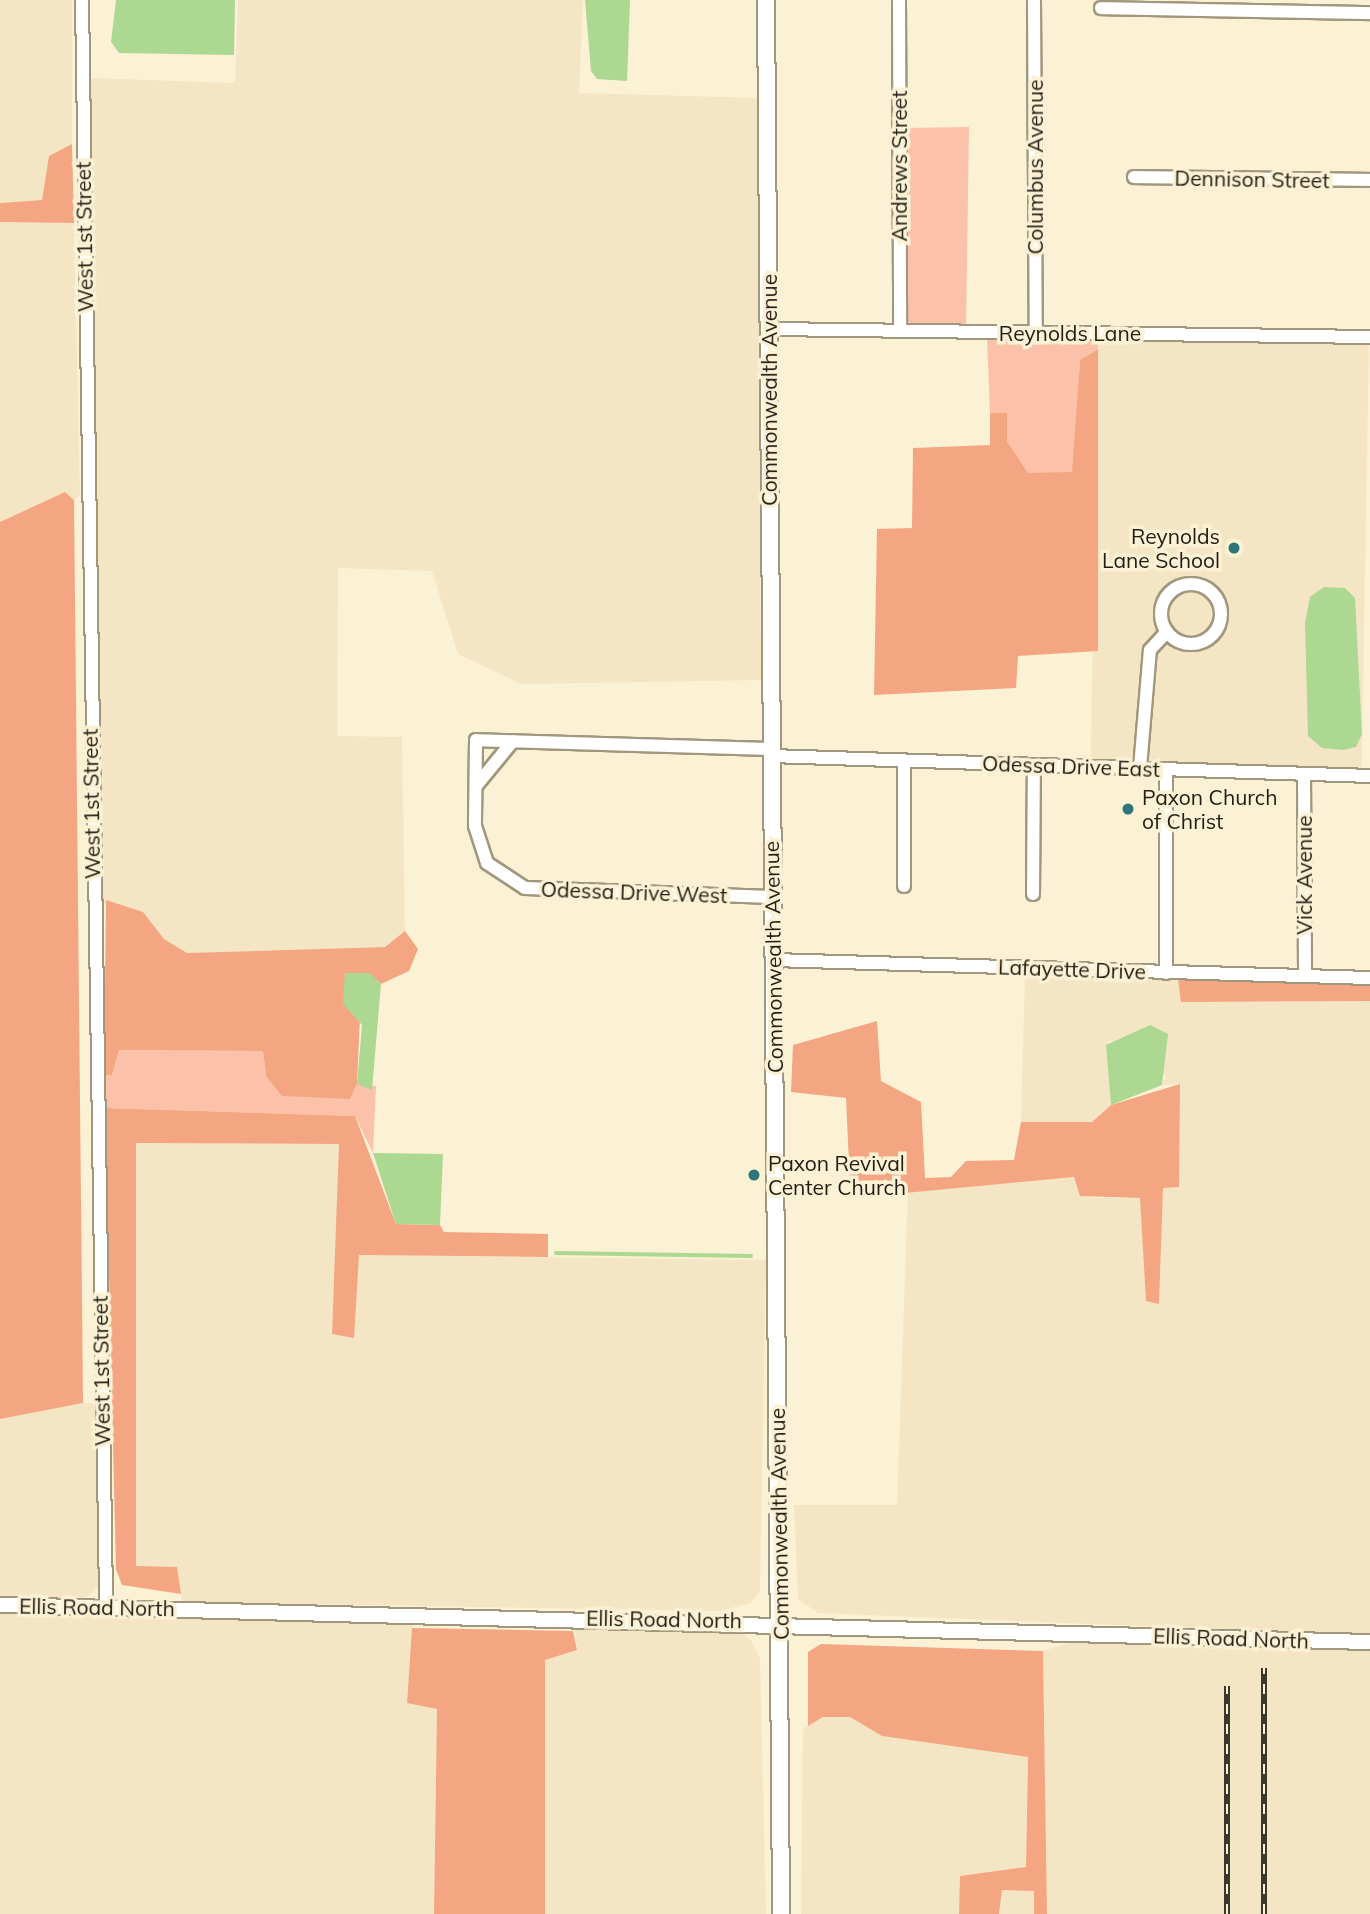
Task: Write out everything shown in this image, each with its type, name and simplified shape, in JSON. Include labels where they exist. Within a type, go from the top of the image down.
[{"type":"main road","name":"Commonwealth Avenue","points":[[766,0],[772,897],[781,1623],[781,1914]]},
{"type":"street","name":"West 1st Street","points":[[82,0],[106,1607]]},
{"type":"street","name":"Andrews Street","points":[[899,0],[900,331]]},
{"type":"street","name":"Columbus Avenue","points":[[1034,0],[1036,333]]},
{"type":"street","points":[[1101,8],[1370,13]]},
{"type":"street","name":"Dennison Street","points":[[1134,177],[1370,180]]},
{"type":"street","name":"Reynolds Lane","points":[[769,329],[1370,337]]},
{"type":"street","points":[[1195,583],[1213,593],[1221,620],[1212,636],[1185,643],[1167,632],[1163,604],[1175,588],[1195,583]]},
{"type":"street","points":[[1140,768],[1150,650],[1167,632]]},
{"type":"street","name":"Odessa Drive East","points":[[476,786],[476,740],[771,752],[904,762],[1370,776]]},
{"type":"street","points":[[476,786],[513,741]]},
{"type":"street","points":[[904,762],[904,886]]},
{"type":"street","points":[[1033,894],[1034,765]]},
{"type":"street","points":[[1166,769],[1166,972]]},
{"type":"street","name":"Vick Avenue","points":[[1304,774],[1305,976]]},
{"type":"street","name":"Odessa Drive West","points":[[476,786],[480,849],[498,875],[546,891],[772,897]]},
{"type":"street","name":"Lafayette Drive","points":[[773,960],[1370,978]]},
{"type":"street","name":"Ellis Road North","points":[[0,1605],[781,1623],[1370,1642]]},
{"type":"shaded area","points":[[0,0],[72,0],[72,144],[49,156],[42,200],[0,203]]},
{"type":"shaded area","points":[[116,0],[235,0],[234,55],[119,53],[111,42]]},
{"type":"shaded area","points":[[238,0],[583,0],[579,93],[758,98],[761,680],[521,684],[458,654],[432,571],[338,568],[337,736],[402,737],[405,931],[385,947],[187,953],[164,939],[143,912],[99,903],[88,78],[235,83]]},
{"type":"shaded area","points":[[585,0],[630,0],[627,81],[597,79],[591,71]]},
{"type":"shaded area","points":[[969,127],[966,328],[912,327],[905,315],[905,128]]},
{"type":"shaded area","points":[[72,144],[74,223],[0,222],[0,203],[42,200],[49,156]]},
{"type":"shaded area","points":[[0,222],[74,223],[80,494],[74,500],[65,492],[0,522]]},
{"type":"shaded area","points":[[987,339],[1098,339],[1098,349],[1080,360],[1073,473],[1028,473],[1007,441],[1007,413],[990,413]]},
{"type":"shaded area","name":"Reynolds Lane School","points":[[1098,339],[1369,344],[1362,768],[1091,763]]},
{"type":"shaded area","points":[[1098,349],[1098,651],[1018,656],[1016,688],[874,695],[877,529],[912,528],[913,448],[990,445],[990,413],[1007,413],[1007,441],[1028,473],[1072,472],[1080,360]]},
{"type":"shaded area","points":[[65,492],[74,500],[83,1403],[0,1419],[0,522]]},
{"type":"shaded area","points":[[1324,587],[1345,588],[1355,598],[1362,734],[1356,747],[1343,750],[1322,748],[1308,736],[1305,623],[1310,597]]},
{"type":"shaded area","points":[[106,900],[143,912],[164,939],[187,953],[385,947],[405,931],[418,949],[409,971],[381,984],[370,974],[360,1017],[357,1084],[350,1099],[282,1096],[266,1076],[263,1051],[119,1050],[112,1075],[104,1075]]},
{"type":"shaded area","points":[[345,973],[370,973],[381,984],[372,1090],[357,1084],[362,1025],[343,1004]]},
{"type":"shaded area","points":[[1025,974],[1178,979],[1182,1002],[1370,1001],[1370,1635],[818,1613],[798,1599],[794,1505],[897,1505],[908,1192],[1075,1177],[1091,1198],[1141,1198],[1146,1301],[1159,1303],[1163,1187],[1179,1186],[1180,1084],[1162,1085],[1166,1076],[1109,1040],[1111,1105],[1092,1122],[1021,1122]]},
{"type":"shaded area","points":[[1178,979],[1370,981],[1370,1001],[1181,1002]]},
{"type":"shaded area","points":[[877,1021],[881,1081],[921,1102],[925,1178],[951,1177],[966,1161],[1014,1160],[1021,1122],[1092,1122],[1111,1105],[1180,1084],[1179,1187],[1163,1188],[1159,1304],[1146,1301],[1140,1198],[1080,1196],[1074,1177],[884,1195],[850,1185],[846,1098],[791,1092],[793,1045]]},
{"type":"shaded area","points":[[1150,1025],[1168,1034],[1162,1085],[1111,1105],[1106,1045]]},
{"type":"shaded area","points":[[119,1050],[263,1051],[266,1076],[350,1099],[357,1084],[376,1086],[373,1153],[355,1116],[105,1108],[104,1075],[112,1075]]},
{"type":"shaded area","points":[[105,1108],[355,1116],[396,1224],[440,1225],[444,1232],[548,1234],[548,1257],[359,1255],[354,1338],[332,1334],[339,1144],[136,1143],[136,1566],[177,1567],[181,1594],[122,1585],[116,1569]]},
{"type":"shaded area","points":[[136,1143],[340,1144],[332,1334],[354,1337],[358,1255],[766,1260],[760,1591],[751,1603],[719,1611],[182,1602],[177,1568],[136,1566]]},
{"type":"shaded area","points":[[373,1153],[443,1154],[440,1225],[396,1224]]},
{"type":"shaded area","points":[[83,1403],[96,1404],[99,1585],[87,1597],[70,1601],[0,1599],[0,1419]]},
{"type":"shaded area","points":[[0,1611],[413,1619],[407,1702],[437,1709],[434,1914],[0,1914]]},
{"type":"shaded area","points":[[574,1624],[740,1631],[751,1640],[760,1659],[766,1914],[545,1914],[545,1660],[577,1650]]},
{"type":"shaded area","points":[[412,1628],[573,1631],[577,1650],[545,1660],[545,1914],[434,1914],[437,1709],[407,1703]]},
{"type":"shaded area","points":[[1075,1641],[1370,1650],[1370,1914],[1047,1914],[1043,1651]]},
{"type":"shaded area","points":[[821,1644],[1043,1651],[1047,1914],[1034,1914],[1034,1891],[1002,1890],[999,1914],[959,1914],[960,1876],[1026,1867],[1028,1757],[882,1736],[850,1717],[823,1717],[808,1726],[808,1652]]},
{"type":"shaded area","points":[[823,1717],[850,1717],[882,1736],[1028,1757],[1026,1867],[961,1876],[959,1914],[801,1914],[803,1729]]},
{"type":"shaded area","points":[[1001,1890],[1035,1891],[1034,1914],[1000,1914]]},
{"type":"waterway","points":[[556,1253],[751,1256]]},
{"type":"railway","points":[[1264,1668],[1264,1914]]},
{"type":"railway","points":[[1227,1686],[1227,1914]]},
{"type":"place","name":"Reynolds Lane School","points":[[1234,548]]},
{"type":"place","name":"Paxon Church of Christ","points":[[1128,809]]},
{"type":"place","name":"Paxon Revival Center Church","points":[[754,1175]]}]
